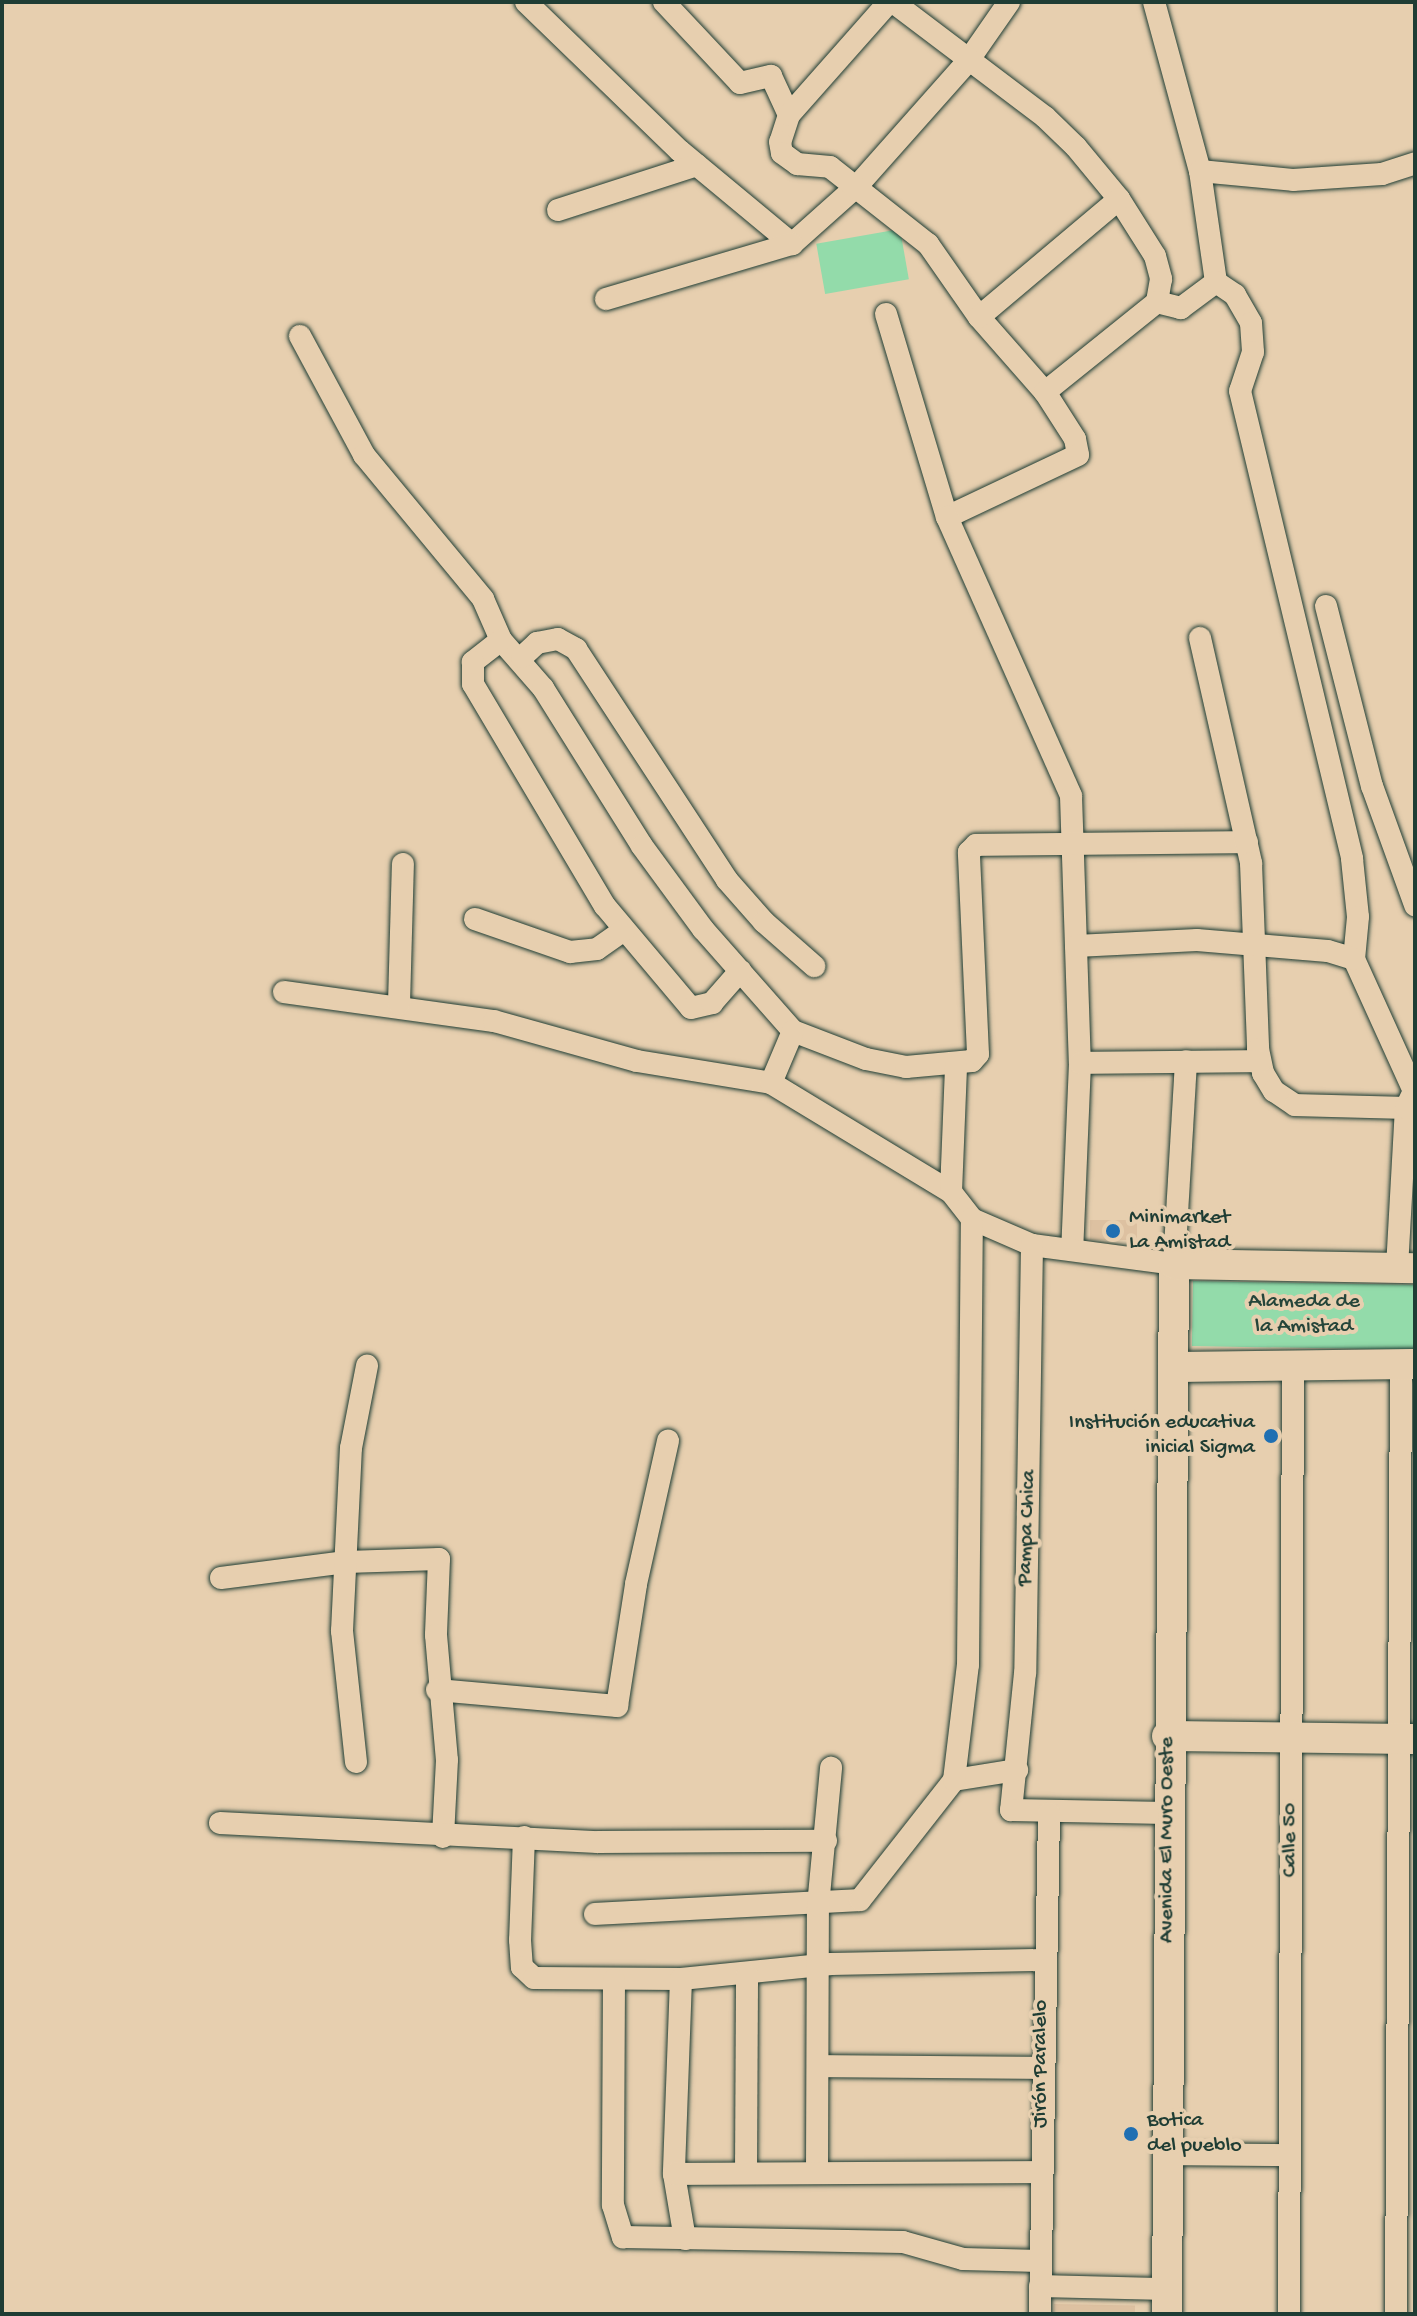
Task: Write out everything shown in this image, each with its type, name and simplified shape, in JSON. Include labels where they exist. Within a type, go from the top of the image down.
[{"type":"street","points":[[526,2],[697,165],[792,244]]},
{"type":"street","points":[[664,2],[740,83],[771,76],[789,115]]},
{"type":"street","points":[[947,517],[1078,455],[1075,439],[1045,392],[979,317],[928,244],[858,185],[830,167],[797,164],[782,153],[780,142],[789,115],[891,2],[1045,117],[1119,199],[1155,256],[1161,279],[1157,302],[1045,392]]},
{"type":"street","points":[[606,299],[792,244],[858,185],[968,61],[1009,2]]},
{"type":"street","points":[[284,992],[399,1004],[494,1021],[637,1061],[771,1083],[951,1192],[972,1219],[1032,1245],[1174,1264],[1406,1268],[1412,1097],[1354,959],[1358,917],[1352,859],[1240,391],[1253,352],[1251,323],[1235,295],[1216,282],[1200,171],[1154,2]]},
{"type":"street","points":[[1200,171],[1293,180],[1382,174],[1415,163]]},
{"type":"street","points":[[558,210],[697,165]]},
{"type":"street","points":[[979,317],[1119,199]]},
{"type":"street","points":[[1157,302],[1161,307],[1181,308],[1216,282]]},
{"type":"street","points":[[886,314],[947,517],[1071,796],[1080,1063],[1072,1250]]},
{"type":"street","points":[[300,336],[364,455],[483,599],[501,640],[522,657],[642,846],[740,971],[793,1031],[866,1059],[906,1067],[956,1066],[978,1054],[971,847],[1247,842]]},
{"type":"street","points":[[1326,606],[1372,786],[1415,905]]},
{"type":"street","points":[[1200,638],[1247,842],[1258,947],[1260,1061],[1274,1091],[1295,1105],[1412,1097]]},
{"type":"street","points":[[522,657],[537,643],[558,639],[576,649],[727,880],[814,966]]},
{"type":"street","points":[[501,640],[473,662],[473,684],[535,795],[624,930],[691,1008],[712,1003],[740,971]]},
{"type":"street","points":[[399,1004],[403,864]]},
{"type":"street","points":[[475,919],[570,952],[597,949],[624,930]]},
{"type":"street","points":[[1076,946],[1197,940],[1328,951],[1354,959]]},
{"type":"street","points":[[771,1083],[793,1031]]},
{"type":"street","points":[[1174,1264],[1186,1061]]},
{"type":"street","points":[[1080,1063],[1260,1061]]},
{"type":"street","points":[[951,1192],[956,1066]]},
{"type":"street","points":[[595,1914],[818,1906],[866,1896],[954,1780],[968,1665],[972,1219]]},
{"type":"street","name":"Pampa Chica","points":[[1032,1245],[1034,1376],[1017,1770],[1011,1810],[1049,1813]]},
{"type":"street","name":"Avenida El Muro Oeste","points":[[1167,2302],[1167,1736],[1174,1264]]},
{"type":"street","points":[[1173,1367],[1408,1364],[1406,2209],[1396,2314]]},
{"type":"street","points":[[356,1762],[344,1678],[346,1562],[351,1448],[367,1366]]},
{"type":"street","name":"Calle 50","points":[[1289,2314],[1293,1366]]},
{"type":"street","points":[[437,1690],[617,1706],[638,1572],[668,1441]]},
{"type":"street","points":[[221,1578],[346,1562],[439,1559],[437,1690],[447,1760],[443,1837]]},
{"type":"street","points":[[1167,1736],[1407,1739]]},
{"type":"street","points":[[817,2172],[818,1906],[831,1768]]},
{"type":"street","points":[[954,1780],[1017,1770]]},
{"type":"street","points":[[1049,1813],[1167,1813]]},
{"type":"street","name":"Jirón Paralelo","points":[[1040,2314],[1043,1960],[1049,1813]]},
{"type":"street","points":[[220,1823],[443,1837],[524,1837],[694,1845],[826,1841]]},
{"type":"street","points":[[524,1837],[520,1940],[525,1973],[534,1978],[681,1979],[747,1976],[819,1965],[1043,1960]]},
{"type":"street","points":[[746,2172],[747,1976]]},
{"type":"street","points":[[681,1979],[674,2174],[685,2239]]},
{"type":"street","points":[[614,1980],[613,2205],[623,2237],[903,2242],[963,2259],[1040,2261]]},
{"type":"street","points":[[818,2066],[1042,2068]]},
{"type":"street","points":[[1169,2154],[1289,2155]]},
{"type":"street","points":[[674,2174],[1041,2172]]},
{"type":"street","points":[[1040,2286],[1167,2302]]},
{"type":"shaded area","name":"Minimarket La Amistad","points":[[1090,1220],[1137,1220],[1137,1240],[1090,1240]]},
{"type":"shaded area","points":[[1054,2304],[1135,2305],[1135,2314],[1054,2314]]},
{"type":"green space","points":[[900,229],[909,279],[825,294],[816,244]]},
{"type":"green space","name":"Alameda de la Amistad","points":[[1193,1281],[1415,1285],[1414,1350],[1192,1346]]},
{"type":"place","name":"Minimarket La Amistad","points":[[1113,1231]]},
{"type":"place","name":"Institución educativa inicial Sigma","points":[[1271,1436]]},
{"type":"place","name":"Botica del pueblo","points":[[1131,2134]]}]
